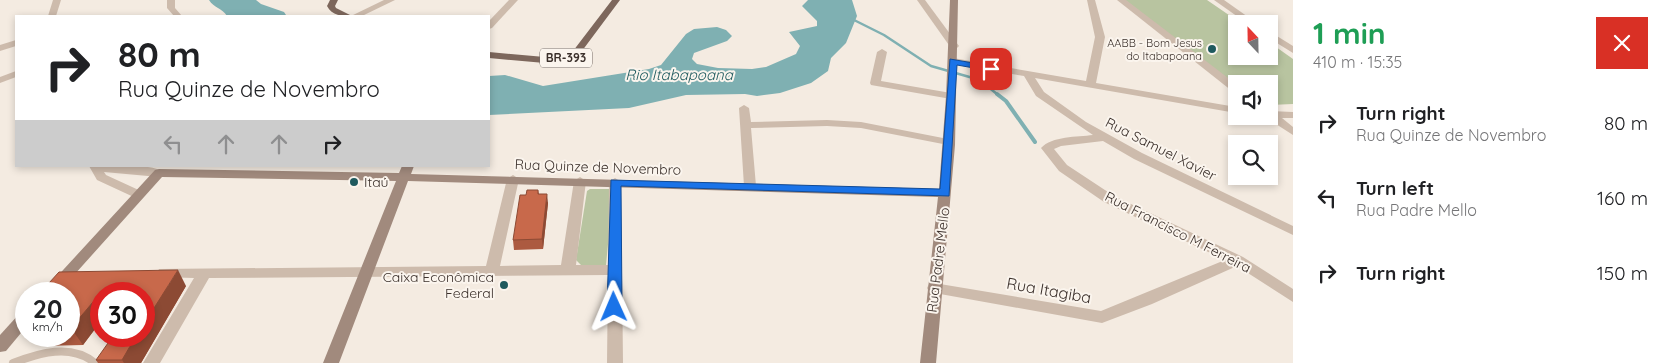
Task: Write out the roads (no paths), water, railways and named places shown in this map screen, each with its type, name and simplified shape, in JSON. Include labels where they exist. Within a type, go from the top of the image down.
[{"type":"main road","points":[[334,0],[331,6],[333,10],[346,15]]},
{"type":"main road","name":"BR-393","points":[[490,55],[556,61],[573,57],[616,0]]},
{"type":"main road","name":"Rua Padre Mello","points":[[928,363],[945,193],[953,68],[954,0]]},
{"type":"main road","points":[[58,282],[162,170]]},
{"type":"main road","name":"Rua Quinze de Novembro","points":[[162,170],[406,172],[513,179],[945,193]]},
{"type":"main road","points":[[330,363],[406,172]]},
{"type":"main road","points":[[0,346],[15,329]]},
{"type":"street","points":[[52,15],[57,0]]},
{"type":"street","points":[[171,0],[171,8],[177,15]]},
{"type":"street","points":[[358,15],[391,0]]},
{"type":"street","points":[[487,15],[503,0]]},
{"type":"street","points":[[490,25],[514,0]]},
{"type":"street","points":[[922,0],[954,46]]},
{"type":"street","points":[[1090,86],[1100,37],[1091,0]]},
{"type":"street","points":[[1121,0],[1228,83]]},
{"type":"street","points":[[1218,0],[1240,15]]},
{"type":"street","points":[[1278,40],[1293,50]]},
{"type":"street","points":[[0,48],[15,43]]},
{"type":"street","points":[[882,52],[875,83],[951,96]]},
{"type":"street","points":[[953,68],[1028,76],[1228,109]]},
{"type":"street","points":[[0,80],[15,74]]},
{"type":"street","name":"Rua Samuel Xavier","points":[[1028,76],[1040,94],[1082,124],[1138,156],[1293,231]]},
{"type":"street","points":[[744,108],[750,186]]},
{"type":"street","points":[[1278,115],[1293,115]]},
{"type":"street","points":[[1278,121],[1293,132]]},
{"type":"street","points":[[746,125],[827,123],[861,125],[948,142]]},
{"type":"street","name":"Rua Francisco M Ferreira","points":[[1103,136],[1059,143],[1047,148],[1063,168],[1109,199],[1156,219],[1238,260],[1293,296]]},
{"type":"street","points":[[95,167],[162,170]]},
{"type":"street","points":[[95,167],[101,177],[138,195]]},
{"type":"street","points":[[492,271],[513,179]]},
{"type":"street","points":[[568,270],[580,181]]},
{"type":"street","points":[[615,182],[615,363]]},
{"type":"street","name":"Rua Itagiba","points":[[934,288],[1102,317],[1147,300],[1238,260]]},
{"type":"street","points":[[145,273],[614,270]]},
{"type":"street","points":[[151,363],[204,272]]},
{"type":"street","points":[[66,273],[86,273]]},
{"type":"lane","points":[[13,363],[40,354],[54,352],[80,353],[95,363]]},
{"type":"water","points":[[209,0],[256,0],[261,4],[284,12],[286,15],[226,15]]},
{"type":"water","name":"Rio Itabapoana","points":[[808,0],[852,0],[857,16],[846,43],[831,58],[828,71],[811,83],[780,93],[757,96],[745,94],[686,95],[629,108],[490,115],[490,76],[505,75],[543,86],[649,69],[661,65],[686,34],[694,29],[717,27],[726,30],[732,36],[727,41],[694,53],[692,59],[697,64],[718,68],[752,69],[766,67],[796,54],[800,46],[789,32],[817,26],[817,21],[802,6]]},
{"type":"waterway","points":[[852,19],[884,35],[931,66],[980,80],[998,95]]},
{"type":"waterway","points":[[997,94],[1006,101],[1035,142]]},
{"type":"place","name":"AABB - Bom Jesus do Itabapoana","points":[[1212,49]]},
{"type":"place","name":"Itaú","points":[[354,182]]},
{"type":"place","name":"Caixa Econômica Federal","points":[[504,285]]}]
